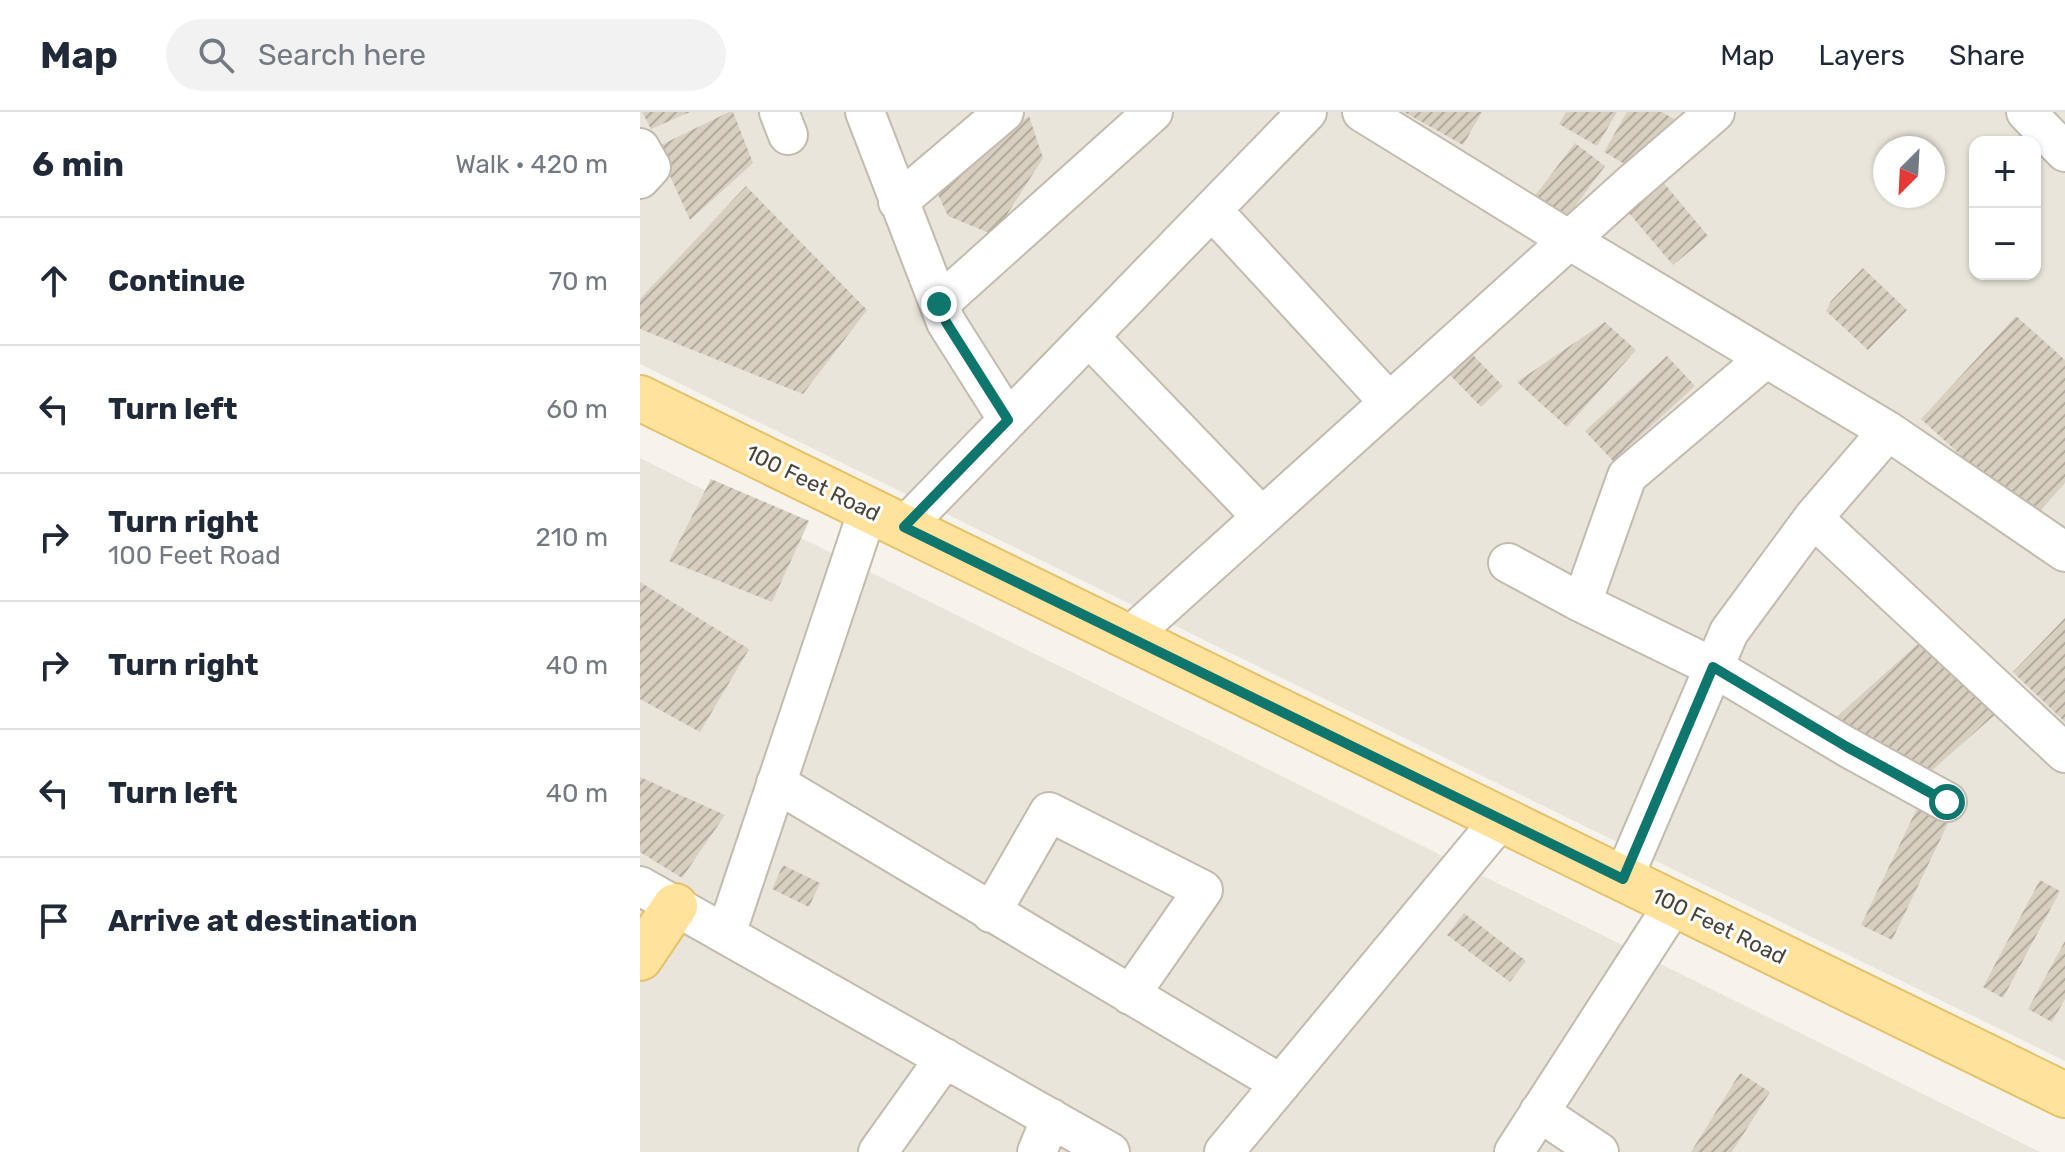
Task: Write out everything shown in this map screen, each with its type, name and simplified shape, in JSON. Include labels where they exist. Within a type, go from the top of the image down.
[{"type":"main road","name":"100 Feet Road","points":[[640,398],[2065,1095]]},
{"type":"main road","points":[[640,958],[658,896]]},
{"type":"street","points":[[865,112],[946,322],[1008,420]]},
{"type":"street","points":[[898,202],[1004,112]]},
{"type":"street","points":[[939,304],[1153,112]]},
{"type":"street","points":[[726,934],[776,783],[886,518],[1008,420],[1307,112]]},
{"type":"street","points":[[1362,112],[1888,431],[2065,552]]},
{"type":"street","points":[[2026,112],[2065,152]]},
{"type":"street","points":[[1129,637],[1704,115]]},
{"type":"street","points":[[640,148],[651,167],[640,179]]},
{"type":"street","points":[[1212,210],[1389,402]]},
{"type":"street","points":[[1089,337],[1262,517]]},
{"type":"street","points":[[1582,603],[1627,476],[1766,358]]},
{"type":"street","points":[[1623,879],[1729,632],[1813,518],[1888,431]]},
{"type":"street","points":[[1813,518],[2065,753]]},
{"type":"street","points":[[1508,563],[1713,667],[1947,802]]},
{"type":"street","points":[[776,783],[1281,1084]]},
{"type":"street","points":[[991,913],[1049,812],[1203,890],[1130,995]]},
{"type":"street","points":[[1224,1152],[1501,819]]},
{"type":"street","points":[[658,896],[945,1058],[1044,1135],[1110,1152]]},
{"type":"street","points":[[1514,1152],[1674,904]]},
{"type":"street","points":[[878,1152],[945,1058]]},
{"type":"street","points":[[1539,1112],[1599,1152]]},
{"type":"shaded area","points":[[640,112],[2065,112],[2065,1061],[640,364]]},
{"type":"shaded area","points":[[640,458],[2040,1152],[640,1152]]},
{"type":"building","points":[[642,112],[690,112],[651,129]]},
{"type":"building","points":[[733,112],[753,163],[690,220],[657,147]]},
{"type":"building","points":[[1404,112],[1482,112],[1463,145]]},
{"type":"building","points":[[1566,112],[1617,112],[1597,146],[1559,124]]},
{"type":"building","points":[[1627,112],[1662,112],[1674,119],[1642,174],[1604,152]]},
{"type":"building","points":[[1029,116],[1043,158],[994,235],[948,216],[935,188]]},
{"type":"building","points":[[1575,143],[1605,166],[1565,220],[1534,197]]},
{"type":"building","points":[[1663,182],[1708,236],[1673,265],[1628,212]]},
{"type":"building","points":[[746,186],[867,310],[803,394],[640,329],[640,299]]},
{"type":"building","points":[[1863,268],[1907,310],[1868,350],[1826,311],[1831,301]]},
{"type":"building","points":[[2016,316],[2065,360],[2065,483],[2032,520],[1921,419]]},
{"type":"building","points":[[1605,322],[1636,350],[1567,427],[1517,382]]},
{"type":"building","points":[[1472,354],[1503,386],[1481,407],[1450,375]]},
{"type":"building","points":[[1667,356],[1695,386],[1613,461],[1585,431]]},
{"type":"building","points":[[711,479],[809,521],[772,602],[669,561]]},
{"type":"building","points":[[640,582],[749,649],[700,732],[640,699]]},
{"type":"building","points":[[2065,618],[2065,722],[2013,672]]},
{"type":"building","points":[[1929,634],[1998,712],[1928,774],[1833,720]]},
{"type":"building","points":[[640,777],[725,815],[682,878],[640,852]]},
{"type":"building","points":[[1921,800],[1952,815],[1892,940],[1861,925]]},
{"type":"building","points":[[783,865],[820,883],[809,907],[772,889]]},
{"type":"building","points":[[2040,880],[2060,891],[2003,998],[1983,987]]},
{"type":"building","points":[[1464,913],[1526,961],[1510,982],[1447,935]]},
{"type":"building","points":[[2065,941],[2065,999],[2052,1022],[2028,1009]]},
{"type":"building","points":[[1740,1073],[1770,1092],[1732,1152],[1691,1152]]},
{"type":"route","points":[[939,304],[946,322],[1008,420],[904,527],[1623,879],[1713,667],[1947,802]]}]
